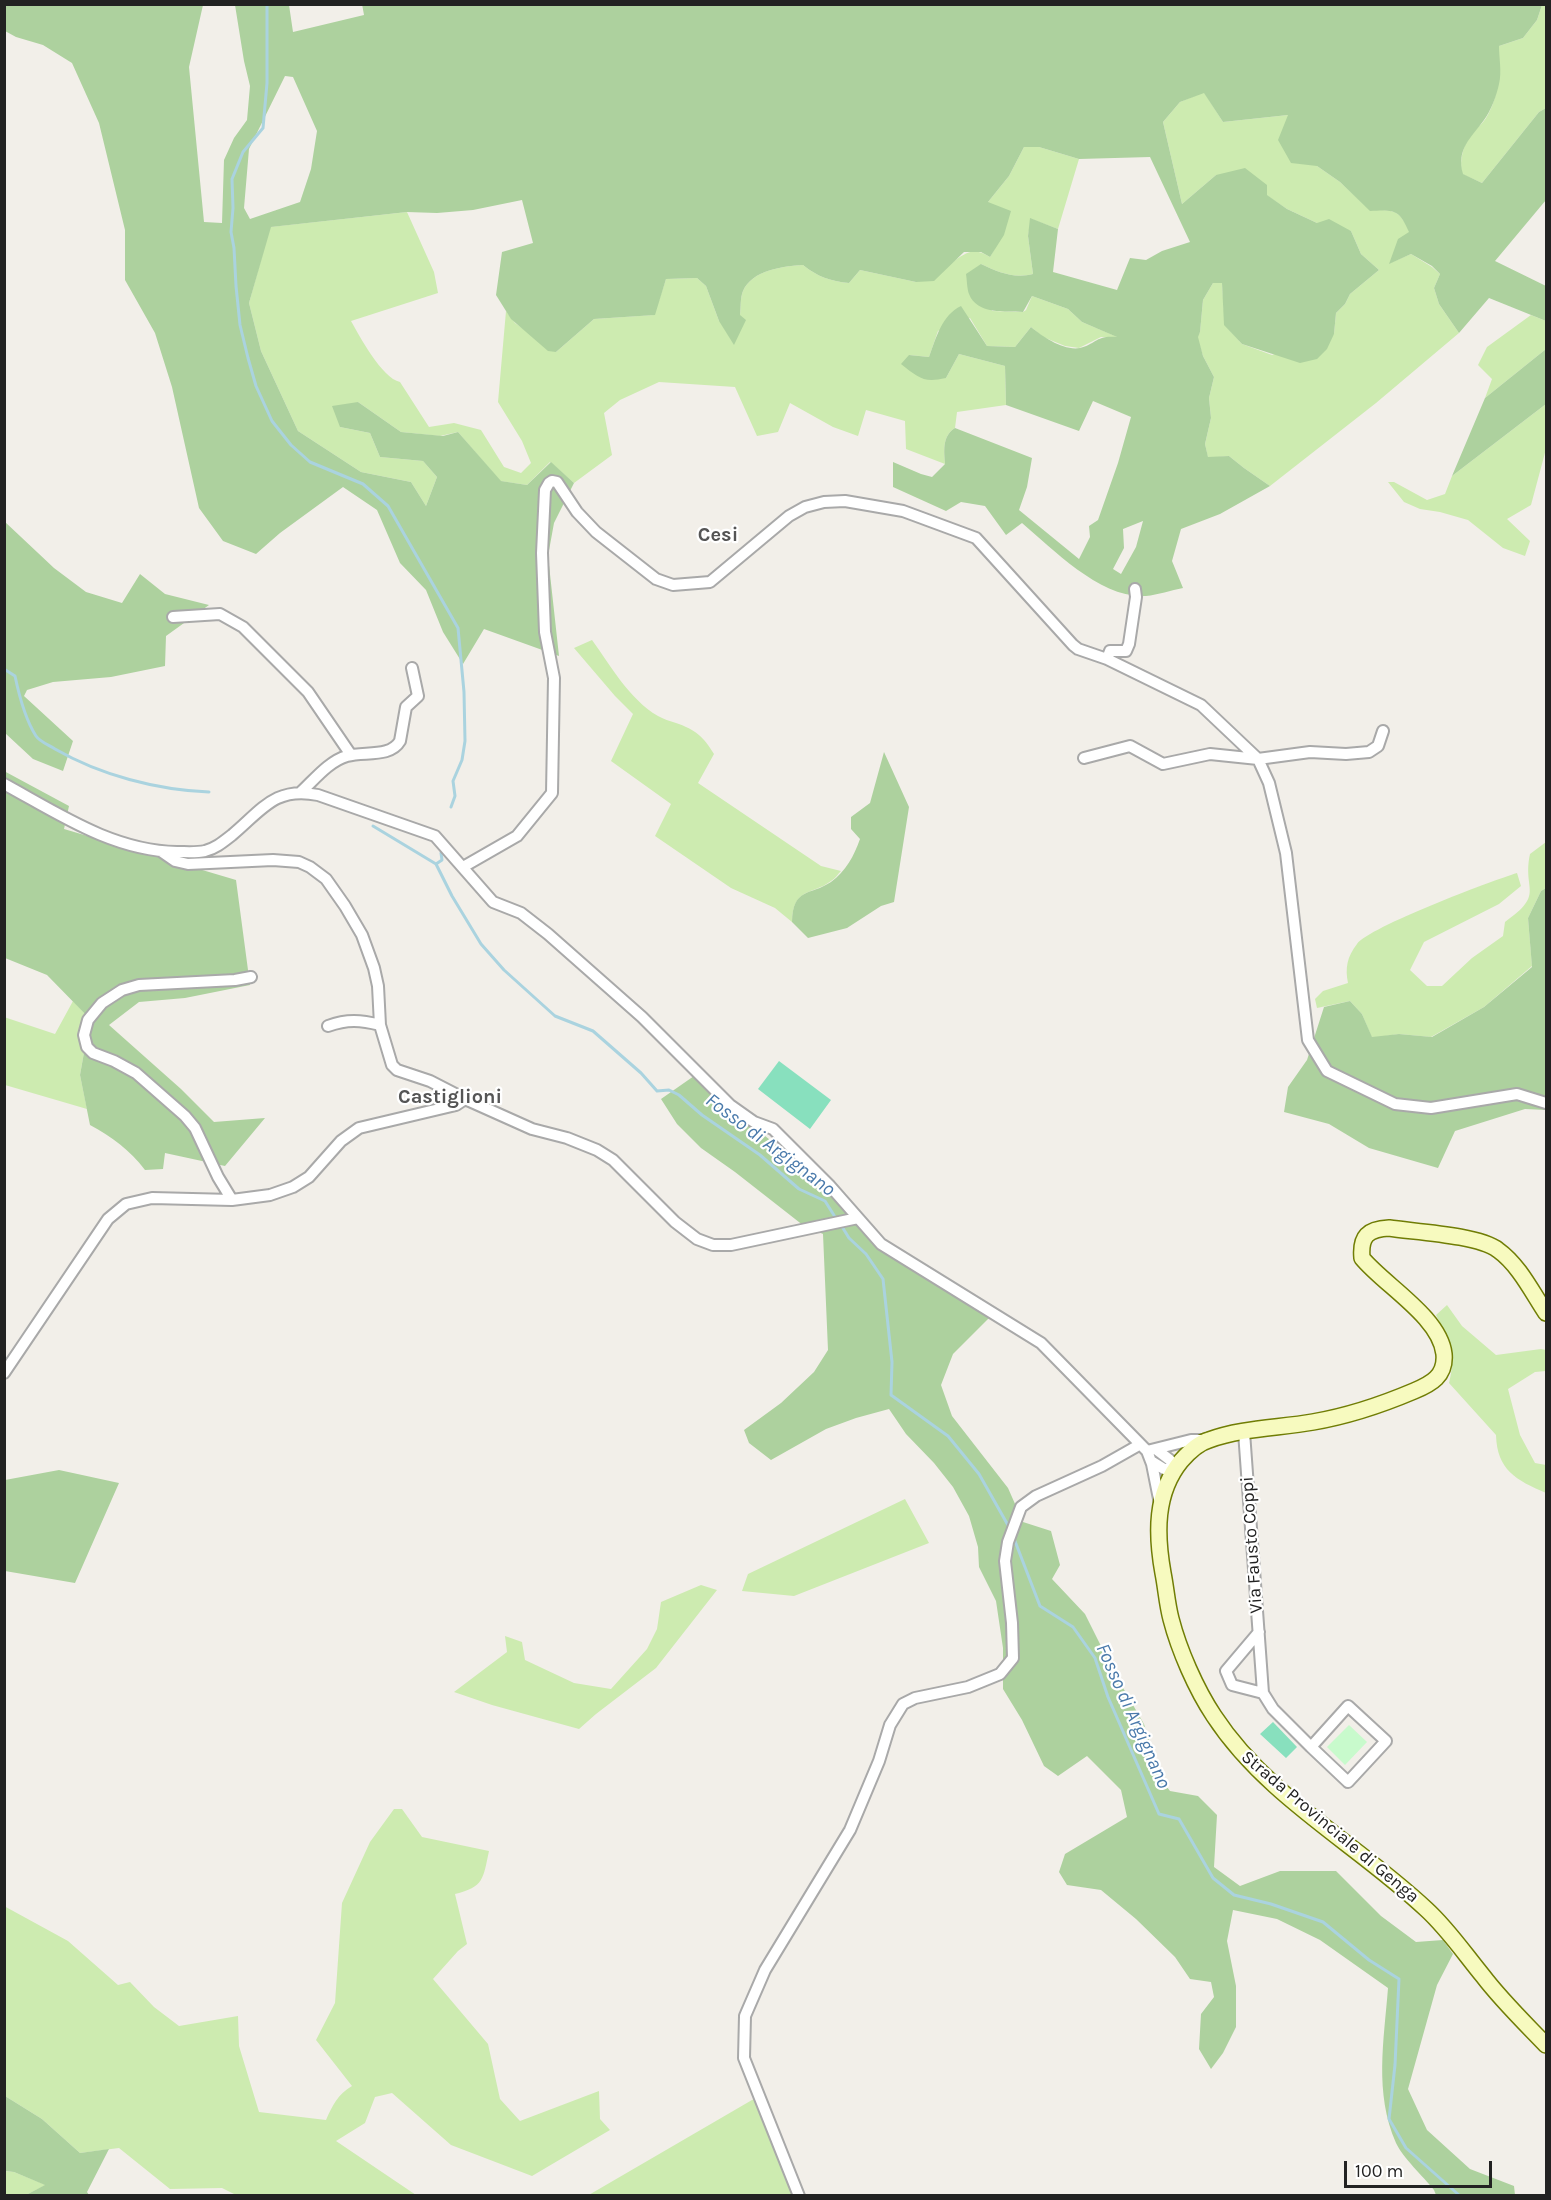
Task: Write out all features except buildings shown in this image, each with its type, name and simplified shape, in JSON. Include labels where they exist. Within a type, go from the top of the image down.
[{"type":"main road","name":"Strada Provinciale di Genga","points":[[1546,1312],[1510,1262],[1497,1249],[1476,1241],[1389,1228],[1376,1229],[1365,1237],[1360,1246],[1362,1258],[1408,1300],[1436,1333],[1444,1351],[1444,1365],[1437,1380],[1367,1410],[1315,1422],[1244,1432],[1207,1440],[1189,1452],[1166,1483],[1160,1504],[1158,1529],[1171,1620],[1190,1668],[1212,1713],[1238,1749],[1275,1785],[1426,1908],[1453,1936],[1501,1998],[1546,2045]]},
{"type":"street","points":[[463,867],[517,836],[552,793],[554,678],[546,638],[542,552],[544,490],[549,483],[557,482],[577,512],[596,532],[656,579],[673,585],[710,582],[789,516],[805,507],[824,502],[845,501],[903,512],[976,538],[1072,645],[1107,658],[1201,705],[1258,759],[1269,783],[1286,853],[1308,1040],[1327,1071],[1395,1104],[1431,1108],[1517,1094],[1546,1102]]},
{"type":"street","points":[[1107,658],[1110,651],[1125,651],[1129,644],[1132,634],[1135,589]]},
{"type":"street","points":[[173,617],[220,614],[243,627],[308,692],[351,755]]},
{"type":"street","points":[[301,792],[334,762],[351,755],[388,751],[398,745],[406,707],[418,696],[412,668]]},
{"type":"street","points":[[1084,758],[1130,746],[1163,764],[1210,754],[1258,759],[1310,752],[1346,754],[1369,752],[1378,746],[1383,731]]},
{"type":"street","points":[[4,784],[104,837],[162,852],[204,851],[219,846],[270,801],[284,795],[301,792],[318,795],[435,836],[493,902],[521,913],[642,1017],[730,1105],[754,1122],[773,1130],[881,1244],[1041,1343],[1148,1452],[1170,1460],[1175,1469]]},
{"type":"street","points":[[162,852],[175,861],[188,864],[273,860],[299,862],[310,867],[326,879],[362,935],[378,986],[380,1025],[392,1065],[397,1070],[430,1080],[465,1099],[532,1129],[573,1140],[597,1150],[613,1160],[675,1222],[697,1239],[713,1245],[731,1245],[855,1219]]},
{"type":"street","points":[[232,1200],[218,1177],[195,1128],[185,1116],[136,1073],[93,1053],[87,1047],[84,1035],[88,1020],[102,1003],[122,990],[138,985],[235,980],[251,977]]},
{"type":"street","points":[[328,1026],[341,1021],[359,1020],[380,1025]]},
{"type":"street","points":[[4,1373],[108,1219],[126,1204],[152,1198],[232,1200],[270,1195],[293,1187],[309,1177],[341,1141],[359,1128],[456,1105],[465,1099]]},
{"type":"street","name":"Via Fausto Coppi","points":[[1244,1432],[1259,1632],[1226,1671],[1232,1685],[1263,1693]]},
{"type":"street","points":[[799,2196],[744,2058],[745,2016],[765,1970],[850,1830],[879,1761],[890,1725],[903,1704],[915,1698],[968,1687],[1000,1674],[1013,1658],[1012,1623],[1005,1561],[1008,1542],[1021,1507],[1035,1496],[1102,1466],[1176,1443],[1207,1440]]},
{"type":"street","points":[[1148,1452],[1160,1504]]},
{"type":"street","points":[[1259,1632],[1263,1693],[1273,1709],[1311,1747],[1348,1782],[1386,1741],[1348,1706],[1311,1747]]},
{"type":"green space","points":[[362,4],[1542,5],[1537,20],[1523,38],[1499,46],[1500,75],[1497,93],[1487,116],[1466,144],[1461,165],[1463,174],[1482,183],[1539,112],[1546,108],[1546,200],[1495,261],[1546,286],[1546,321],[1489,298],[1459,333],[1439,304],[1434,288],[1440,274],[1432,266],[1411,254],[1389,264],[1398,239],[1409,232],[1399,215],[1390,211],[1370,211],[1340,182],[1317,166],[1291,163],[1278,140],[1288,115],[1223,122],[1204,93],[1180,102],[1163,122],[1182,204],[1216,175],[1245,168],[1267,185],[1267,195],[1287,209],[1317,223],[1329,219],[1351,231],[1361,254],[1379,270],[1350,294],[1345,304],[1336,313],[1334,334],[1327,349],[1317,359],[1300,363],[1242,344],[1224,325],[1222,283],[1213,283],[1203,300],[1198,337],[1203,356],[1214,377],[1209,398],[1211,418],[1205,444],[1208,457],[1229,456],[1270,486],[1220,514],[1181,529],[1172,561],[1183,588],[1146,596],[1129,595],[1112,590],[1079,571],[1022,523],[1006,535],[985,506],[961,502],[946,511],[893,487],[893,462],[932,477],[945,464],[946,439],[955,428],[1032,458],[1027,487],[1019,510],[1079,559],[1090,537],[1089,526],[1098,520],[1131,417],[1093,401],[1079,431],[1006,405],[1005,366],[959,354],[946,378],[932,380],[917,376],[901,364],[909,355],[929,357],[944,321],[961,306],[987,346],[1015,347],[1031,327],[1054,342],[1074,348],[1080,348],[1105,337],[1117,337],[1082,322],[1068,309],[1032,296],[1023,312],[985,309],[978,306],[969,294],[966,274],[981,264],[1013,275],[1033,274],[1028,236],[1030,218],[1058,229],[1053,272],[1117,290],[1130,258],[1146,260],[1162,251],[1190,242],[1150,157],[1079,159],[1039,147],[1024,147],[1009,176],[988,202],[1011,211],[1004,235],[990,257],[981,252],[964,252],[934,281],[916,282],[860,270],[849,283],[824,278],[803,265],[769,270],[754,278],[743,291],[740,315],[746,320],[734,345],[719,321],[706,286],[697,278],[666,279],[655,315],[594,319],[556,352],[548,351],[511,319],[496,295],[502,252],[533,243],[522,200],[473,210],[437,213],[407,212],[271,227],[249,303],[261,351],[298,431],[361,472],[411,482],[426,506],[437,477],[423,461],[380,457],[370,433],[340,427],[332,406],[358,402],[401,432],[443,436],[458,432],[501,481],[527,485],[551,462],[574,483],[554,523],[548,556],[559,656],[484,629],[463,664],[443,632],[426,590],[400,563],[377,510],[343,487],[280,533],[256,554],[223,541],[199,508],[172,387],[155,333],[125,280],[125,230],[99,123],[72,63],[43,45],[16,37],[5,31],[4,5],[203,5],[189,67],[204,222],[222,223],[224,160],[234,138],[247,120],[250,86],[235,5],[289,5],[293,32],[364,15]],"holes":[[[285,76],[293,77],[317,131],[311,169],[300,202],[250,219],[244,208],[249,149]],[[1143,521],[1136,547],[1121,574],[1113,569],[1124,548],[1123,529]]]},
{"type":"green space","points":[[1542,5],[1546,5],[1546,108],[1539,112],[1482,183],[1462,174],[1463,152],[1470,136],[1486,118],[1494,101],[1498,83],[1499,46],[1523,38],[1537,20]]},
{"type":"green space","points":[[1204,92],[1223,122],[1288,115],[1317,166],[1340,182],[1370,210],[1385,210],[1399,215],[1410,232],[1390,263],[1411,254],[1440,274],[1434,288],[1439,304],[1459,333],[1376,403],[1270,486],[1229,456],[1208,458],[1205,444],[1211,418],[1209,398],[1214,377],[1203,356],[1197,337],[1200,332],[1203,300],[1213,283],[1222,283],[1225,325],[1242,344],[1272,355],[1334,334],[1336,313],[1345,304],[1350,294],[1379,270],[1361,254],[1351,231],[1317,223],[1287,209],[1266,195],[1216,175],[1182,204],[1163,122],[1180,102]]},
{"type":"green space","points":[[1024,147],[1039,147],[1079,159],[1058,229],[1031,219],[1028,236],[1033,274],[1013,275],[981,264],[992,311],[1023,312],[1032,296],[1068,309],[1082,322],[1120,338],[1101,337],[1079,348],[1065,346],[1043,337],[1031,327],[1015,347],[987,346],[970,318],[938,331],[929,357],[909,355],[946,378],[959,354],[1005,366],[1006,405],[957,412],[955,428],[946,439],[945,464],[906,449],[905,421],[866,410],[858,436],[833,427],[790,403],[778,432],[757,436],[735,387],[659,382],[620,400],[604,413],[612,455],[574,483],[550,462],[527,485],[500,481],[458,432],[440,436],[401,432],[358,402],[340,427],[370,433],[380,457],[423,461],[437,477],[426,506],[411,482],[361,472],[298,431],[261,351],[249,303],[270,227],[407,212],[434,272],[438,293],[351,321],[372,356],[386,373],[400,382],[429,427],[454,423],[481,430],[504,467],[521,473],[531,463],[522,441],[498,402],[506,311],[515,323],[556,352],[594,319],[654,315],[666,279],[697,278],[706,286],[719,321],[740,315],[742,294],[747,284],[761,274],[778,268],[803,265],[825,278],[849,283],[860,270],[916,282],[969,252],[974,251],[990,257],[995,248],[988,202],[1009,176]]},
{"type":"green space","points":[[1531,315],[1546,321],[1546,349],[1485,398],[1492,379],[1478,365],[1487,347]]},
{"type":"green space","points":[[1546,349],[1546,404],[1452,476],[1485,398]]},
{"type":"green space","points":[[1546,404],[1546,449],[1531,505],[1507,519],[1530,541],[1525,556],[1503,548],[1468,520],[1420,509],[1404,502],[1388,482],[1394,482],[1427,500],[1445,494],[1452,476]]},
{"type":"green space","points":[[4,521],[54,568],[86,592],[122,603],[140,574],[165,594],[209,605],[166,636],[165,666],[111,677],[53,682],[27,690],[24,696],[73,741],[63,771],[33,759],[5,733]]},
{"type":"green space","points":[[592,640],[638,701],[660,717],[694,731],[706,743],[714,754],[698,783],[821,866],[841,871],[824,886],[800,898],[793,911],[792,922],[775,908],[731,888],[655,836],[671,804],[611,761],[633,714],[574,648]]},
{"type":"green space","points":[[884,752],[909,807],[894,902],[881,906],[847,928],[808,938],[792,922],[796,903],[804,894],[831,882],[841,873],[852,857],[860,839],[851,829],[851,817],[870,803]]},
{"type":"green space","points":[[4,771],[69,806],[64,829],[236,880],[250,985],[185,998],[139,1002],[109,1025],[181,1089],[214,1122],[265,1118],[225,1166],[165,1153],[163,1169],[145,1170],[120,1144],[90,1125],[80,1075],[90,1019],[47,975],[5,958]]},
{"type":"green space","points":[[1546,842],[1546,888],[1541,891],[1528,918],[1532,966],[1484,1007],[1431,1037],[1399,1034],[1372,1038],[1362,1014],[1350,1001],[1317,1008],[1315,999],[1323,991],[1348,983],[1349,958],[1357,944],[1366,936],[1432,905],[1517,873],[1521,886],[1499,904],[1424,942],[1410,970],[1427,986],[1442,986],[1472,958],[1503,936],[1505,922],[1518,912],[1529,897],[1530,854]]},
{"type":"green space","points":[[1546,888],[1546,1110],[1525,1109],[1455,1131],[1438,1168],[1369,1148],[1329,1124],[1284,1112],[1288,1087],[1307,1060],[1324,1007],[1350,1001],[1362,1014],[1372,1037],[1399,1034],[1432,1037],[1484,1007],[1532,967],[1528,918],[1541,891]]},
{"type":"green space","points":[[73,1001],[90,1019],[80,1075],[87,1109],[5,1085],[4,1017],[55,1034]]},
{"type":"green space","points":[[779,1061],[831,1100],[810,1129],[758,1089]]},
{"type":"green space","points":[[694,1076],[747,1122],[801,1164],[885,1242],[997,1310],[953,1354],[941,1385],[952,1416],[1008,1488],[1023,1522],[1051,1531],[1060,1565],[1052,1579],[1085,1614],[1115,1674],[1144,1724],[1161,1779],[1170,1791],[1198,1796],[1217,1815],[1214,1867],[1240,1886],[1280,1871],[1336,1871],[1381,1916],[1416,1942],[1443,1940],[1453,1954],[1437,1985],[1408,2089],[1427,2130],[1470,2169],[1514,2186],[1515,2195],[1436,2195],[1403,2155],[1389,2124],[1383,2086],[1382,2066],[1388,1988],[1320,1940],[1277,1919],[1233,1910],[1227,1941],[1236,1986],[1236,2027],[1223,2053],[1211,2069],[1199,2049],[1201,2014],[1214,1997],[1211,1982],[1190,1979],[1175,1957],[1136,1919],[1101,1890],[1067,1885],[1059,1872],[1065,1854],[1127,1817],[1121,1790],[1087,1756],[1058,1776],[1044,1766],[1022,1720],[1003,1689],[1003,1648],[996,1601],[979,1567],[978,1547],[969,1516],[953,1487],[906,1434],[889,1409],[826,1429],[771,1460],[749,1443],[744,1430],[781,1403],[814,1372],[828,1350],[823,1234],[804,1226],[701,1148],[677,1124],[661,1099]]},
{"type":"green space","points":[[1447,1305],[1462,1326],[1496,1355],[1546,1350],[1546,1371],[1535,1372],[1508,1389],[1520,1435],[1535,1463],[1546,1465],[1546,1493],[1510,1472],[1500,1457],[1496,1435],[1449,1383],[1452,1355],[1445,1332],[1436,1315]]},
{"type":"green space","points":[[59,1470],[119,1483],[75,1583],[5,1571],[5,1480]]},
{"type":"green space","points":[[905,1499],[929,1543],[794,1596],[742,1591],[748,1574]]},
{"type":"green space","points":[[701,1585],[717,1590],[656,1668],[579,1729],[454,1692],[507,1652],[505,1636],[522,1642],[525,1660],[574,1683],[611,1689],[647,1649],[657,1629],[661,1602]]},
{"type":"green space","points":[[1273,1722],[1297,1747],[1286,1758],[1260,1734]]},
{"type":"green space","points":[[1349,1725],[1367,1742],[1345,1765],[1327,1747]]},
{"type":"green space","points":[[394,1809],[402,1809],[422,1837],[489,1851],[481,1880],[472,1888],[455,1894],[467,1944],[433,1979],[488,2044],[500,2099],[520,2121],[599,2091],[600,2119],[610,2130],[532,2176],[451,2145],[392,2093],[375,2097],[365,2123],[336,2141],[416,2195],[238,2196],[222,2188],[170,2189],[119,2148],[80,2153],[42,2119],[5,2096],[4,1906],[68,1941],[118,1985],[130,1982],[154,2007],[179,2026],[238,2016],[239,2046],[259,2112],[326,2120],[336,2101],[352,2086],[316,2040],[335,2003],[342,1903],[370,1842]]},
{"type":"green space","points":[[5,2096],[42,2119],[80,2153],[109,2149],[87,2192],[89,2195],[26,2195],[45,2185],[14,2172],[5,2171]]},
{"type":"green space","points":[[758,2097],[797,2196],[587,2196],[752,2100]]},
{"type":"green space","points":[[4,2171],[14,2172],[46,2185],[26,2195],[5,2195]]},
{"type":"waterway","points":[[267,4],[267,83],[263,128],[243,152],[232,179],[231,232],[240,325],[256,386],[272,421],[291,445],[310,462],[363,484],[388,506],[458,628],[464,692],[465,741],[462,760],[453,781],[455,796],[451,807]]},
{"type":"waterway","name":"Fosso di Argignano","points":[[4,669],[15,676],[29,722],[40,740],[72,758],[129,780],[169,788],[209,792]]},
{"type":"waterway","name":"Fosso di Argignano","points":[[373,826],[436,864],[481,944],[504,970],[555,1016],[593,1031],[641,1073],[657,1091],[669,1090],[679,1095],[702,1115],[760,1155],[799,1189],[825,1201],[837,1220]]},
{"type":"waterway","points":[[436,864],[442,860],[441,853]]},
{"type":"waterway","name":"Fosso di Argignano","points":[[841,1225],[849,1238],[866,1254],[883,1279],[892,1362],[891,1395],[948,1436],[979,1474],[1009,1527]]},
{"type":"waterway","name":"Fosso di Argignano","points":[[1013,1536],[1040,1606],[1073,1627],[1095,1658],[1108,1697],[1159,1814],[1179,1819],[1213,1878],[1234,1895],[1271,1904],[1323,1922],[1369,1960],[1399,1979],[1395,2065],[1389,2119],[1406,2148],[1460,2196]]},
{"type":"district","name":"Cesi","points":[[718,535]]},
{"type":"district","name":"Castiglioni","points":[[450,1097]]}]
